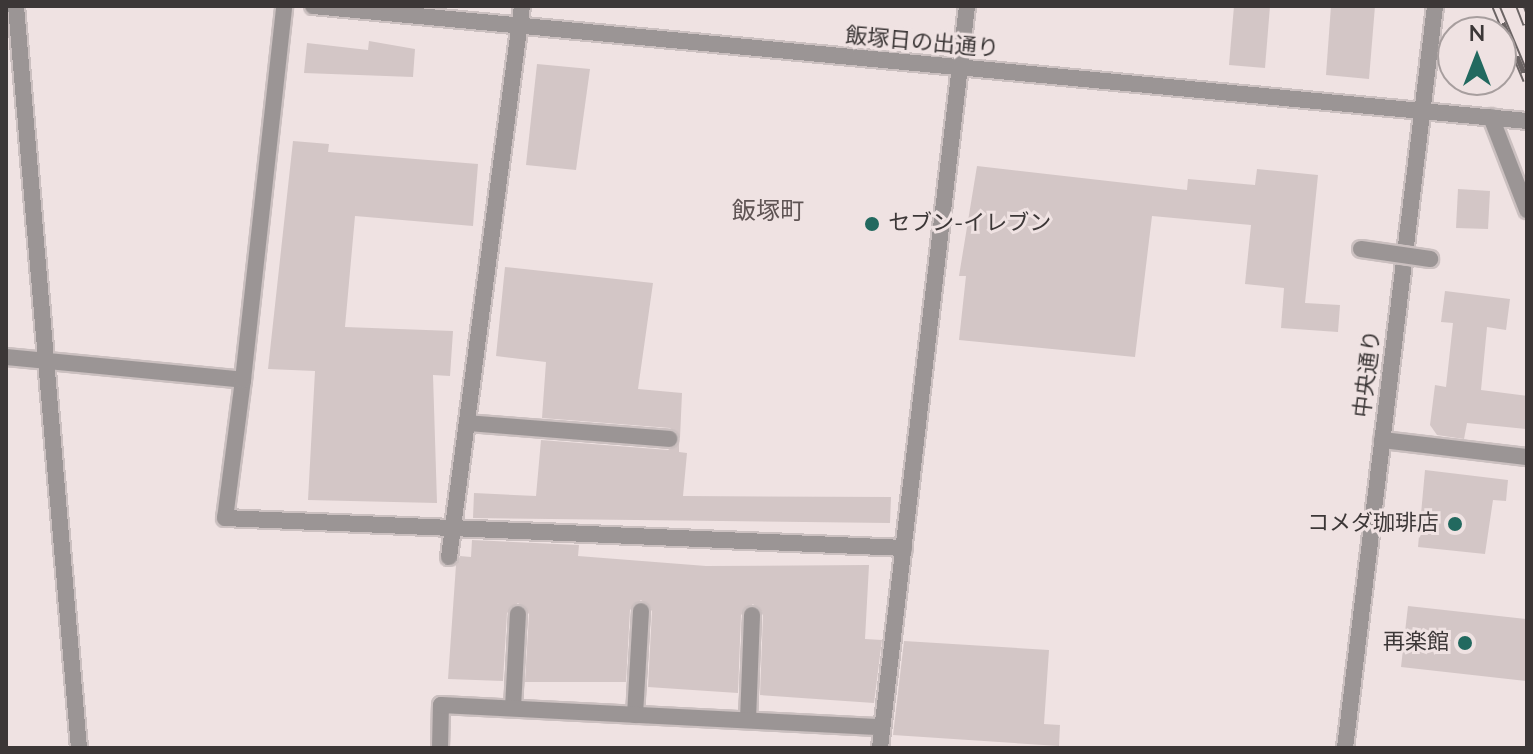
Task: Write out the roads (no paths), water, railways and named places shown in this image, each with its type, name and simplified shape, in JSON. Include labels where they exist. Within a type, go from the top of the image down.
[{"type":"street","points":[[16,6],[79,748]]},
{"type":"street","points":[[284,6],[225,518],[904,548]]},
{"type":"street","points":[[449,557],[522,6]]},
{"type":"street","points":[[880,748],[967,6]]},
{"type":"street","name":"中央通り","points":[[1345,748],[1435,6]]},
{"type":"street","name":"飯塚日の出通り","points":[[324,7],[520,30],[1527,121]]},
{"type":"street","points":[[1491,117],[1527,210]]},
{"type":"street","points":[[1361,249],[1430,259]]},
{"type":"street","points":[[6,357],[46,358],[152,376],[243,380]]},
{"type":"street","points":[[467,423],[669,439]]},
{"type":"street","points":[[1382,440],[1527,457]]},
{"type":"street","points":[[635,715],[641,611]]},
{"type":"street","points":[[513,708],[518,614]]},
{"type":"street","points":[[748,720],[752,615]]},
{"type":"street","points":[[440,748],[441,705],[881,727]]},
{"type":"railway","points":[[1496,6],[1527,80]]},
{"type":"railway","points":[[1520,6],[1527,24]]},
{"type":"place","name":"セブン-イレブン","points":[[872,224]]},
{"type":"place","name":"コメダ珈琲店","points":[[1455,524]]},
{"type":"place","name":"再楽館","points":[[1465,643]]},
{"type":"district","name":"飯塚町","points":[[768,212]]}]
